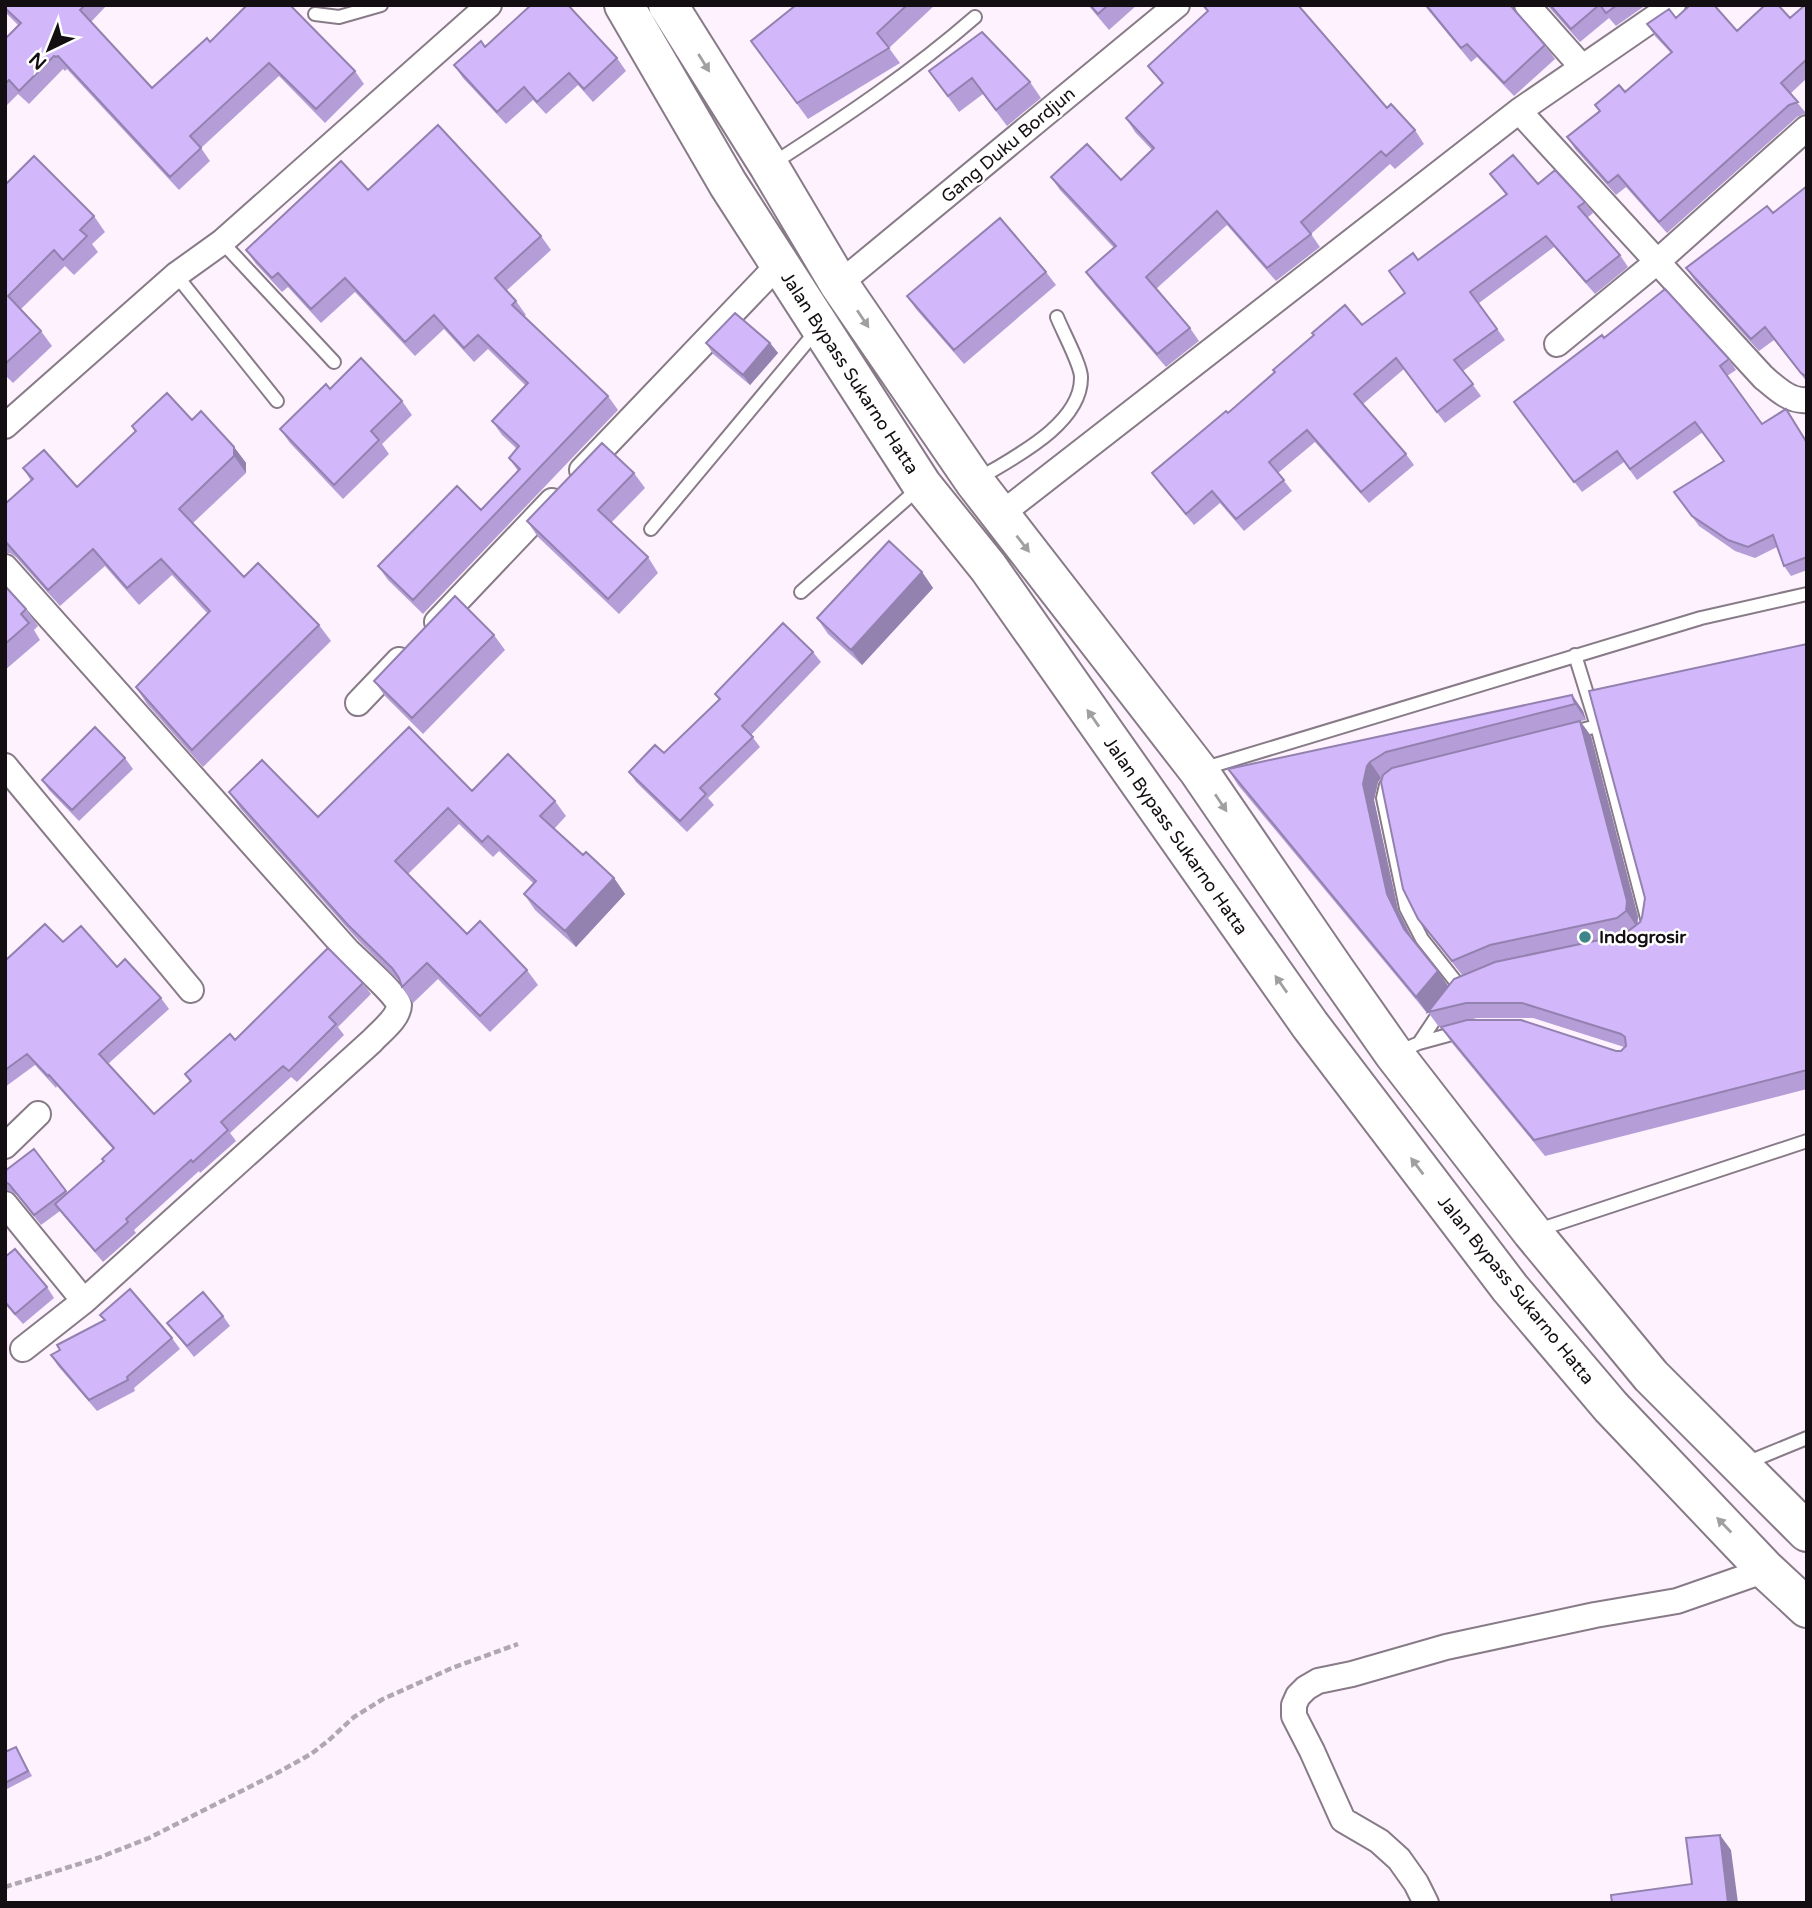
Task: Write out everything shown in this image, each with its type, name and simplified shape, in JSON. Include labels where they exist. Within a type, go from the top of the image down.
[{"type":"highway","name":"Jalan Bypass Sukarno Hatta","points":[[624,5],[729,184],[922,485],[988,567],[1318,1036],[1510,1287],[1611,1406],[1766,1570],[1807,1608]]},
{"type":"highway","points":[[677,9],[839,284],[974,481],[1198,770],[1335,970],[1407,1049],[1532,1232],[1651,1376],[1807,1532]]},
{"type":"highway","points":[[1153,803],[1198,770]]},
{"type":"highway","points":[[1197,867],[1242,834]]},
{"type":"street","points":[[5,426],[176,275],[222,242],[489,5]]},
{"type":"street","name":"Gang Duku Bordjun","points":[[839,284],[1177,5]]},
{"type":"street","points":[[1527,5],[1582,67]]},
{"type":"street","points":[[1000,515],[1519,111],[1673,5]]},
{"type":"street","points":[[1519,111],[1763,377],[1796,401],[1807,400]]},
{"type":"street","points":[[1557,344],[1657,262],[1807,128]]},
{"type":"street","points":[[358,703],[780,263]]},
{"type":"street","points":[[5,567],[348,951],[398,1001],[399,1007],[393,1018],[372,1041],[84,1301],[23,1349]]},
{"type":"street","points":[[5,766],[191,990]]},
{"type":"street","points":[[5,1146],[38,1114]]},
{"type":"street","points":[[5,1204],[84,1301]]},
{"type":"street","points":[[1426,1903],[1399,1858],[1378,1841],[1343,1820],[1294,1716],[1294,1705],[1306,1688],[1318,1681],[1446,1647],[1595,1615],[1677,1601],[1766,1570]]},
{"type":"lane","points":[[315,14],[339,17],[382,5]]},
{"type":"lane","points":[[769,166],[912,69],[975,17]]},
{"type":"lane","points":[[222,242],[334,362]]},
{"type":"lane","points":[[176,275],[277,401]]},
{"type":"lane","points":[[974,481],[1033,445],[1065,417],[1079,396],[1082,374],[1057,317]]},
{"type":"lane","points":[[651,529],[820,327]]},
{"type":"lane","points":[[801,592],[922,485]]},
{"type":"lane","points":[[1198,770],[1701,618],[1807,594]]},
{"type":"lane","points":[[1574,655],[1597,726],[1647,916],[1645,931]]},
{"type":"lane","points":[[1554,736],[1597,726]]},
{"type":"lane","points":[[1399,776],[1386,785],[1383,798],[1406,908],[1422,939],[1465,984],[1407,1049]]},
{"type":"lane","points":[[1407,1049],[1477,1027]]},
{"type":"lane","points":[[1532,1232],[1807,1141]]},
{"type":"lane","points":[[1739,1466],[1807,1438]]},
{"type":"path","points":[[5,1887],[98,1858],[149,1838],[311,1754],[354,1717],[383,1699],[452,1668],[518,1644]]},
{"type":"building","points":[[5,5],[85,5],[80,10],[152,88],[207,38],[210,42],[247,5],[290,5],[355,71],[316,109],[269,63],[190,136],[201,148],[170,177],[58,56],[54,56],[19,91],[9,80],[5,84],[5,39],[21,23]]},
{"type":"building","points":[[531,5],[568,5],[617,58],[584,89],[569,73],[537,102],[524,87],[497,112],[454,65],[481,41],[485,47]]},
{"type":"building","points":[[796,5],[907,5],[877,33],[889,48],[797,103],[751,41]]},
{"type":"building","points":[[1090,5],[1108,5],[1098,14]]},
{"type":"building","points":[[1203,5],[1298,5],[1387,108],[1391,104],[1415,130],[1386,156],[1381,151],[1301,222],[1311,234],[1267,268],[1217,211],[1146,277],[1190,328],[1157,354],[1086,272],[1116,246],[1051,177],[1087,144],[1121,180],[1154,148],[1126,118],[1163,83],[1148,66],[1208,11]]},
{"type":"building","points":[[1426,5],[1510,5],[1545,45],[1504,83],[1467,44],[1461,48]]},
{"type":"building","points":[[1550,5],[1599,5],[1571,29]]},
{"type":"building","points":[[1600,5],[1617,5],[1606,13]]},
{"type":"building","points":[[1690,5],[1714,5],[1737,31],[1765,5],[1778,5],[1790,18],[1807,5],[1807,59],[1781,83],[1798,102],[1789,105],[1659,222],[1618,175],[1608,183],[1567,137],[1600,111],[1595,105],[1619,85],[1625,92],[1672,52],[1647,24],[1669,9],[1676,18]]},
{"type":"building","points":[[982,32],[1030,82],[996,110],[972,78],[948,96],[929,71]]},
{"type":"building","points":[[438,125],[541,236],[495,278],[516,301],[512,305],[608,396],[413,600],[378,566],[457,486],[481,510],[520,469],[509,458],[519,446],[492,421],[528,383],[478,335],[464,348],[434,315],[405,342],[345,278],[311,309],[278,273],[272,278],[246,250],[341,161],[368,190]]},
{"type":"building","points":[[1513,155],[1538,184],[1555,170],[1585,202],[1578,207],[1620,255],[1586,282],[1546,236],[1470,292],[1497,329],[1454,360],[1473,384],[1437,412],[1396,358],[1354,394],[1406,454],[1361,492],[1307,430],[1269,462],[1284,480],[1236,519],[1212,491],[1186,514],[1152,473],[1226,411],[1228,413],[1345,305],[1362,325],[1405,293],[1389,271],[1413,253],[1418,260],[1507,194],[1490,174]]},
{"type":"building","points":[[34,156],[94,216],[80,230],[87,236],[63,260],[54,250],[8,296],[41,331],[5,364],[5,185]]},
{"type":"building","points":[[1807,186],[1807,377],[1765,327],[1751,339],[1686,268],[1767,206],[1773,213]]},
{"type":"building","points":[[1000,218],[1046,272],[954,350],[907,296]]},
{"type":"building","points":[[1665,289],[1729,359],[1720,366],[1762,424],[1786,409],[1807,443],[1807,557],[1784,566],[1773,535],[1748,547],[1728,540],[1692,516],[1674,492],[1724,461],[1695,422],[1630,469],[1617,451],[1574,482],[1514,402],[1602,335],[1604,338]]},
{"type":"building","points":[[735,313],[770,343],[743,375],[706,343]]},
{"type":"building","points":[[361,358],[402,401],[371,431],[379,440],[334,485],[280,429],[326,384],[330,389]]},
{"type":"building","points":[[167,393],[192,420],[201,411],[234,447],[234,456],[179,509],[244,577],[258,563],[319,625],[192,750],[136,687],[210,611],[161,559],[127,588],[93,549],[48,590],[5,541],[5,504],[33,479],[23,468],[44,450],[77,487],[136,431],[132,426]]},
{"type":"building","points":[[602,443],[634,473],[598,510],[648,557],[608,599],[527,521]]},
{"type":"building","points":[[889,541],[922,572],[851,650],[817,618]]},
{"type":"building","points":[[5,586],[26,609],[21,614],[29,623],[5,644]]},
{"type":"building","points":[[455,596],[494,635],[412,718],[374,681]]},
{"type":"building","points":[[783,623],[813,652],[742,726],[753,737],[700,788],[706,794],[680,821],[629,772],[655,745],[664,753],[720,699],[715,694]]},
{"type":"building","points":[[1807,644],[1807,1070],[1534,1140],[1441,1027],[1467,1020],[1521,1020],[1616,1051],[1621,1051],[1626,1046],[1625,1037],[1522,1003],[1466,1003],[1428,1012],[1454,979],[1495,962],[1623,935],[1640,922],[1645,898],[1589,691]]},
{"type":"building","points":[[1572,695],[1575,704],[1386,752],[1367,766],[1363,784],[1387,894],[1404,929],[1438,971],[1416,997],[1228,769]]},
{"type":"building","points":[[1580,721],[1627,901],[1626,911],[1617,918],[1490,945],[1452,961],[1418,919],[1403,889],[1381,782],[1383,775],[1392,768]]},
{"type":"building","points":[[95,727],[125,758],[72,810],[42,780]]},
{"type":"building","points":[[409,727],[472,791],[508,754],[555,801],[540,816],[583,855],[586,852],[614,878],[565,931],[524,894],[536,881],[488,836],[482,842],[448,808],[395,861],[467,934],[480,921],[527,970],[480,1016],[427,963],[402,987],[392,968],[348,925],[229,792],[262,760],[318,817]]},
{"type":"building","points":[[45,924],[63,942],[81,926],[117,967],[125,959],[161,998],[99,1054],[154,1114],[191,1081],[185,1074],[230,1034],[235,1040],[328,948],[363,983],[329,1017],[336,1024],[289,1071],[283,1066],[221,1122],[228,1130],[126,1219],[128,1222],[95,1251],[55,1204],[104,1161],[102,1159],[114,1148],[27,1054],[5,1070],[5,957],[7,959]]},
{"type":"building","points":[[34,1149],[66,1191],[34,1215],[5,1182],[5,1171]]},
{"type":"building","points":[[15,1249],[47,1287],[15,1314],[5,1302],[5,1257]]},
{"type":"building","points":[[130,1289],[172,1338],[127,1377],[128,1380],[89,1400],[51,1355],[60,1350],[57,1345],[105,1320],[100,1315]]},
{"type":"building","points":[[203,1292],[223,1316],[187,1346],[167,1323]]},
{"type":"building","points":[[16,1747],[28,1771],[5,1783],[5,1752]]},
{"type":"building","points":[[1720,1835],[1728,1903],[1612,1903],[1611,1895],[1692,1884],[1686,1838]]},
{"type":"place","name":"Indogrosir","points":[[1585,937]]}]
